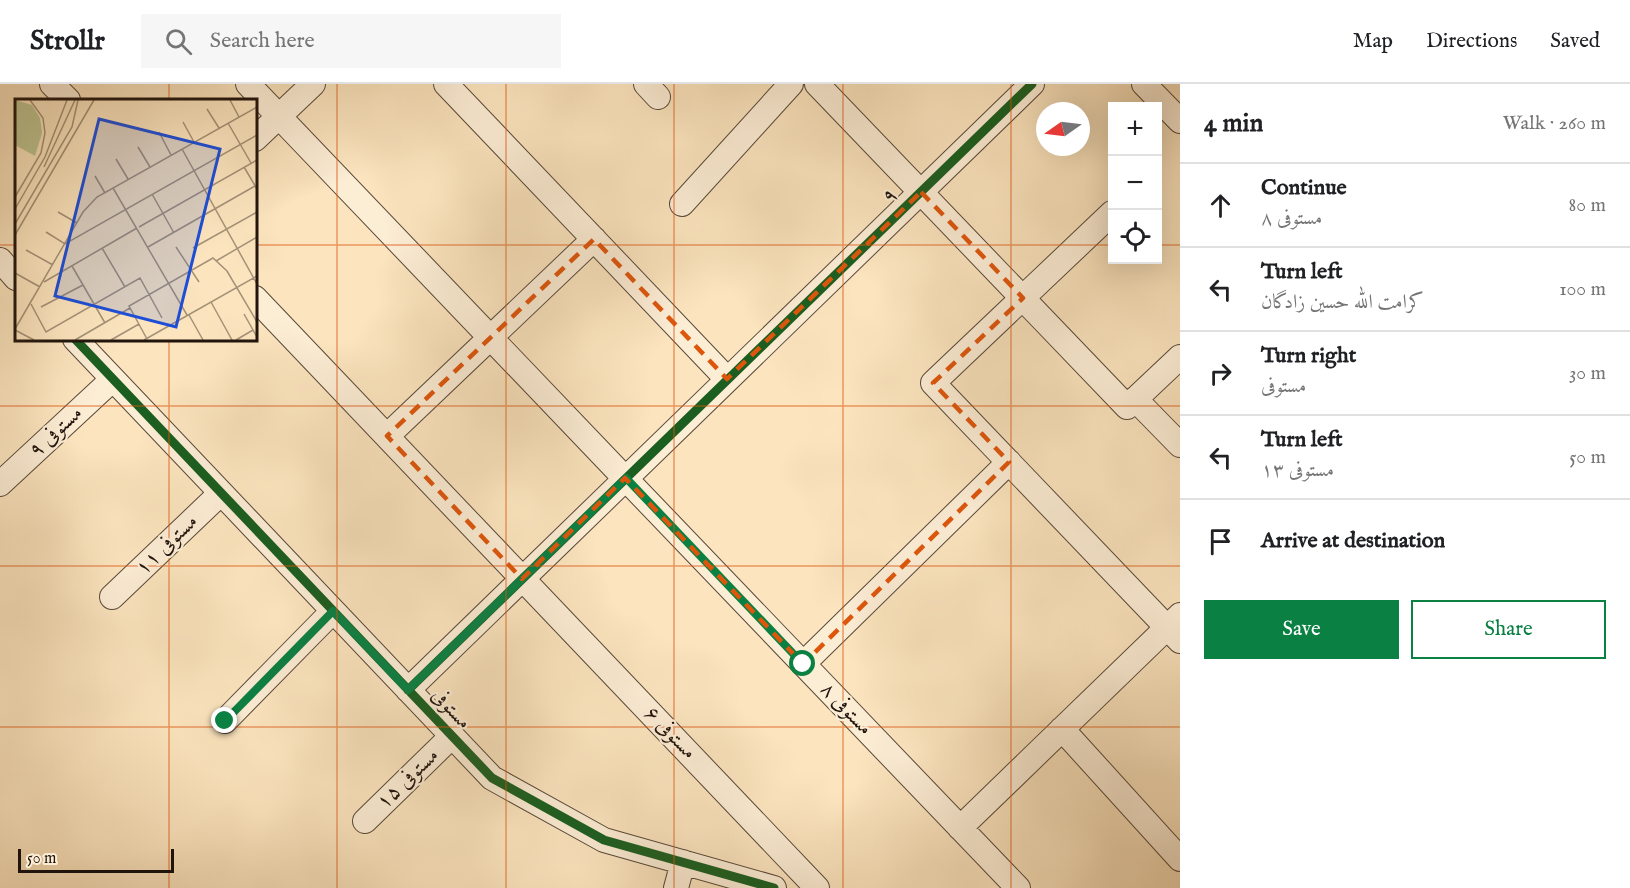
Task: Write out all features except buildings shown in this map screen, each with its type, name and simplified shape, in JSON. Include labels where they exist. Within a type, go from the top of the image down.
[{"type":"street","points":[[52,84],[67,99]]},
{"type":"street","name":"مستوفی ۸","points":[[248,84],[1018,888]]},
{"type":"street","points":[[256,138],[313,84]]},
{"type":"street","points":[[446,84],[728,380]]},
{"type":"street","points":[[682,204],[791,84]]},
{"type":"street","points":[[817,84],[1023,298],[1131,403],[1180,445]]},
{"type":"street","name":"۹","points":[[408,690],[522,579],[621,474],[728,380],[1032,84]]},
{"type":"street","points":[[1144,84],[1180,121]]},
{"type":"street","points":[[960,828],[1062,729],[1176,628],[1008,462],[933,383],[1108,218]]},
{"type":"street","points":[[387,436],[594,239]]},
{"type":"street","points":[[0,260],[15,277]]},
{"type":"street","name":"مستوفی ۶","points":[[256,298],[817,888]]},
{"type":"street","name":"مستوفی","points":[[76,340],[492,778],[604,840],[774,888]]},
{"type":"street","points":[[1131,403],[1180,357]]},
{"type":"street","name":"مستوفی ۹","points":[[0,484],[113,379]]},
{"type":"street","points":[[803,664],[1008,462]]},
{"type":"street","name":"مستوفی ۱۱","points":[[112,597],[221,493]]},
{"type":"street","points":[[225,721],[333,611]]},
{"type":"street","points":[[1062,729],[1180,858]]},
{"type":"street","name":"مستوفی ۱۵","points":[[364,820],[452,736]]},
{"type":"street","points":[[676,888],[683,862]]},
{"type":"highlighted area","points":[[921,192],[1023,298],[933,383],[1009,462],[803,664],[625,478],[522,579],[387,436],[594,239],[727,379]]},
{"type":"cycle path","points":[[408,690],[1032,84]]},
{"type":"cycle path","points":[[76,340],[492,778],[604,840],[774,888]]},
{"type":"route","points":[[225,721],[333,611],[408,690],[626,478],[803,664]]}]
